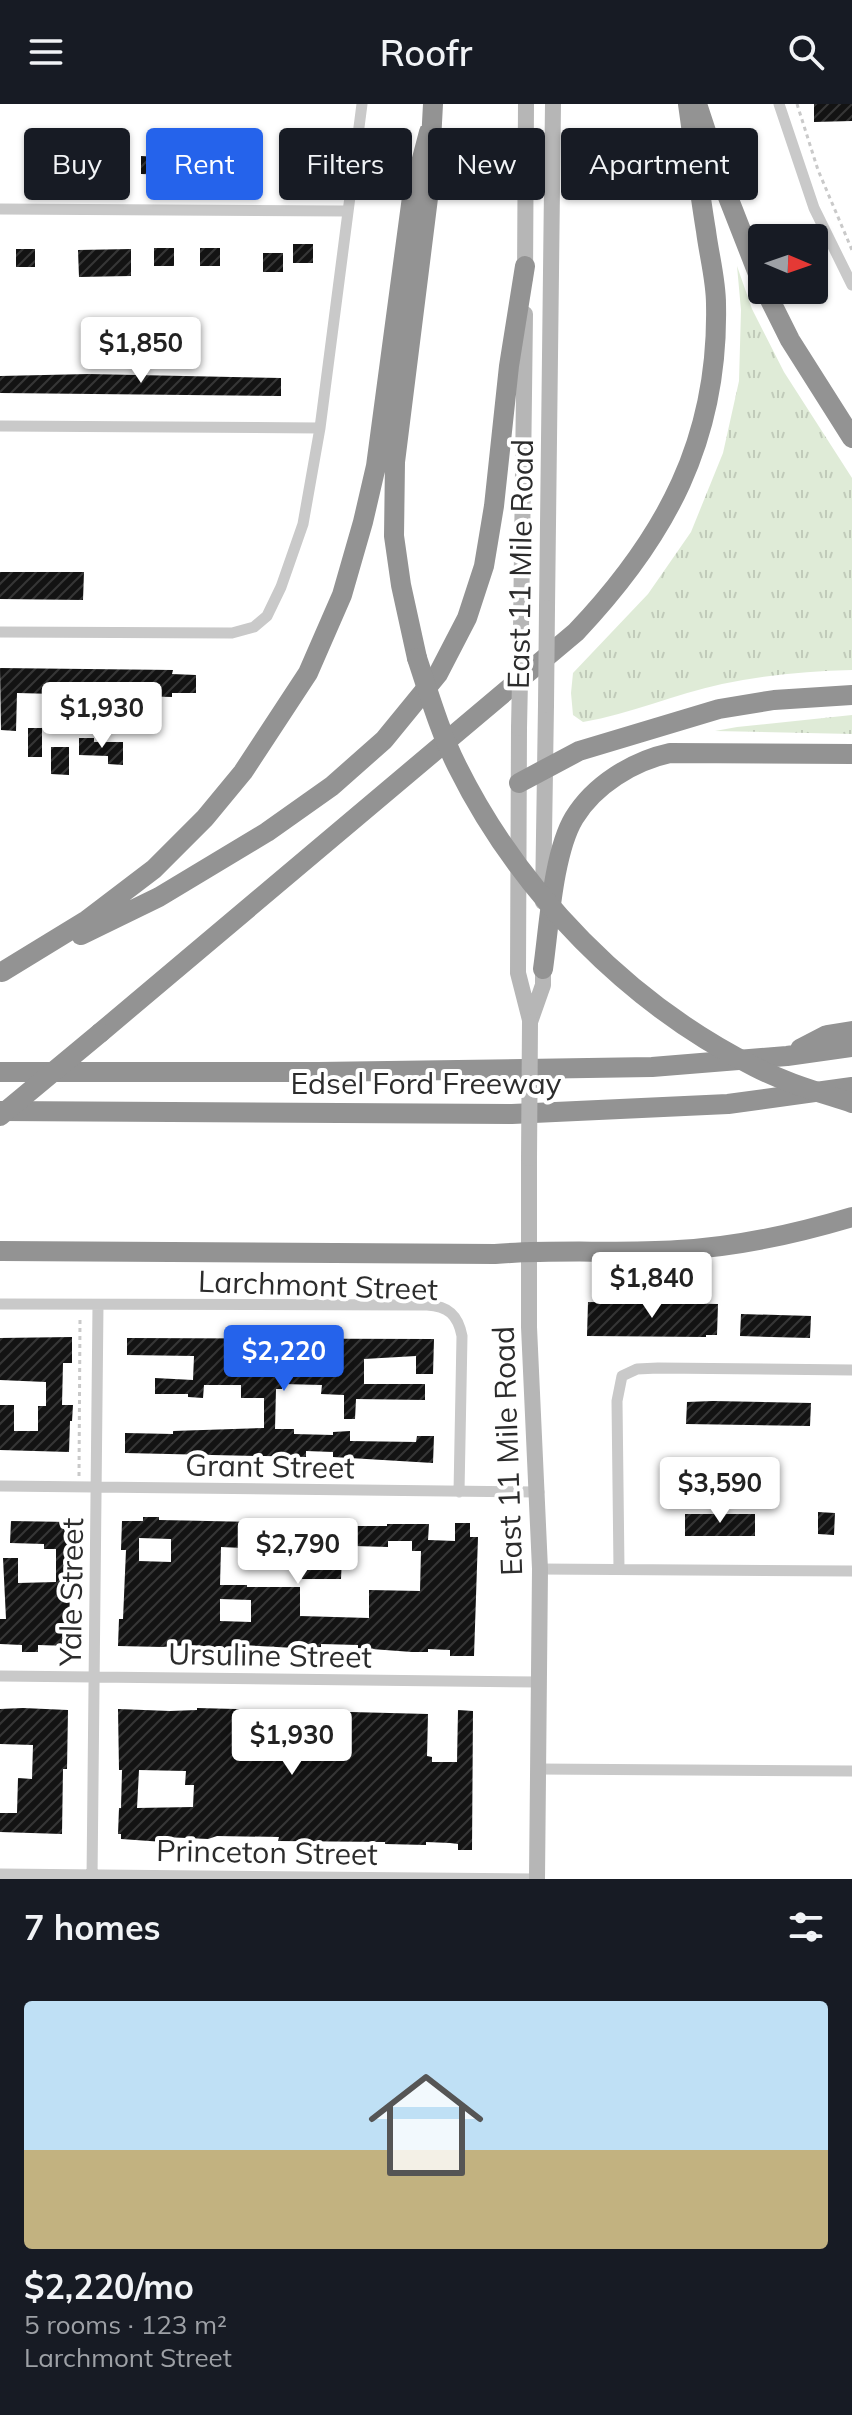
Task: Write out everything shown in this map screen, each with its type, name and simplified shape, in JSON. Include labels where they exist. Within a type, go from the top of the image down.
[{"type":"highway","points":[[430,128],[433,104]]},
{"type":"highway","points":[[0,1114],[576,632],[624,577],[653,536],[672,505],[696,444],[714,356],[716,301],[688,104]]},
{"type":"highway","points":[[697,104],[748,248]]},
{"type":"highway","points":[[1,972],[87,920],[154,869],[205,818],[243,772],[308,673],[342,595],[376,466],[412,197],[428,136]]},
{"type":"highway","points":[[428,198],[395,462],[394,536],[417,658],[452,753],[475,799],[533,885],[568,926],[607,964],[716,1047],[790,1083],[852,1103]]},
{"type":"highway","points":[[1,972],[159,897],[267,832],[332,786],[384,740],[438,674],[467,618],[484,566],[525,266]]},
{"type":"highway","points":[[772,304],[790,340],[852,438]]},
{"type":"highway","points":[[519,783],[579,751],[719,709],[774,700],[852,695]]},
{"type":"highway","points":[[543,969],[560,858],[574,818],[597,792],[631,766],[648,757],[670,753],[852,754]]},
{"type":"highway","points":[[787,1056],[827,1035],[852,1031]]},
{"type":"highway","name":"Edsel Ford Freeway","points":[[0,1072],[652,1067],[787,1056],[852,1047]]},
{"type":"highway","name":"Edsel Ford Freeway","points":[[0,1114],[512,1114],[728,1104],[852,1087]]},
{"type":"highway","points":[[0,1251],[495,1254],[650,1251],[711,1247],[784,1236],[852,1217]]},
{"type":"main road","name":"East 11 Mile Road","points":[[526,104],[518,973],[530,1022],[529,1327],[539,1492],[535,1879]]},
{"type":"main road","name":"East 11 Mile Road","points":[[530,1022],[543,985],[553,104]]},
{"type":"street","points":[[0,632],[232,633],[254,627],[267,616],[297,546],[308,501],[362,104]]},
{"type":"street","points":[[779,104],[814,208],[852,285]]},
{"type":"street","points":[[0,209],[348,211]]},
{"type":"street","points":[[0,426],[320,428]]},
{"type":"street","name":"Larchmont Street","points":[[0,1304],[412,1305],[444,1308],[456,1318],[462,1336],[459,1492]]},
{"type":"street","name":"Yale Street","points":[[92,1877],[98,1305]]},
{"type":"street","points":[[619,1569],[617,1401],[622,1376],[637,1369],[658,1368],[852,1370]]},
{"type":"street","name":"Grant Street","points":[[0,1486],[539,1492]]},
{"type":"street","points":[[540,1569],[852,1571]]},
{"type":"street","name":"Ursuline Street","points":[[0,1676],[539,1682]]},
{"type":"street","points":[[538,1769],[852,1771]]},
{"type":"street","name":"Princeton Street","points":[[0,1874],[535,1879]]},
{"type":"path","points":[[797,104],[818,170],[852,250]]},
{"type":"path","points":[[79,1478],[80,1319]]},
{"type":"green space","points":[[737,266],[748,304],[784,372],[852,478],[852,670],[738,681],[583,722],[573,715],[573,673],[648,594],[691,532],[723,453],[739,381],[741,310]]},
{"type":"green space","points":[[852,715],[852,734],[715,731],[737,727]]},
{"type":"building","points":[[814,104],[852,104],[852,121],[814,122]]},
{"type":"building","points":[[141,156],[146,156],[146,174],[141,174]]},
{"type":"building","points":[[293,244],[313,244],[313,263],[293,263]]},
{"type":"building","points":[[154,248],[174,248],[174,266],[154,266]]},
{"type":"building","points":[[200,248],[220,248],[220,266],[200,266]]},
{"type":"building","points":[[16,249],[35,249],[35,267],[16,267]]},
{"type":"building","points":[[131,249],[131,276],[79,277],[78,250]]},
{"type":"building","points":[[263,253],[283,253],[283,272],[263,272]]},
{"type":"building","points":[[89,374],[281,378],[281,396],[0,393],[0,376]]},
{"type":"building","points":[[0,572],[84,572],[83,600],[0,599]]},
{"type":"building","points":[[0,668],[173,670],[172,674],[196,675],[196,693],[172,693],[172,697],[17,693],[16,731],[1,730]]},
{"type":"building","points":[[28,728],[42,728],[42,757],[28,757]]},
{"type":"building","points":[[79,738],[94,738],[94,742],[123,742],[123,765],[108,764],[108,756],[79,755]]},
{"type":"building","points":[[51,747],[69,747],[69,775],[51,774]]},
{"type":"building","points":[[588,1302],[718,1304],[717,1335],[587,1336]]},
{"type":"building","points":[[741,1314],[811,1316],[810,1338],[740,1336]]},
{"type":"building","points":[[72,1337],[72,1363],[63,1363],[62,1405],[73,1405],[69,1452],[0,1450],[0,1405],[14,1405],[14,1431],[38,1431],[38,1406],[46,1406],[46,1382],[0,1380],[0,1338]]},
{"type":"building","points":[[127,1338],[434,1339],[433,1374],[416,1374],[416,1356],[364,1359],[364,1384],[425,1384],[425,1400],[356,1399],[355,1419],[344,1419],[344,1395],[321,1394],[322,1385],[282,1384],[282,1389],[276,1389],[275,1429],[294,1429],[294,1434],[333,1435],[333,1432],[350,1431],[350,1441],[416,1442],[417,1436],[434,1436],[433,1463],[333,1457],[333,1452],[306,1451],[306,1457],[125,1453],[125,1433],[173,1434],[173,1431],[264,1428],[264,1398],[241,1398],[241,1385],[204,1385],[203,1398],[188,1397],[188,1394],[155,1394],[155,1378],[193,1380],[194,1356],[127,1355]]},
{"type":"building","points":[[687,1402],[811,1403],[810,1426],[686,1424]]},
{"type":"building","points":[[818,1512],[835,1513],[834,1535],[818,1534]]},
{"type":"building","points":[[685,1514],[755,1514],[755,1536],[685,1536]]},
{"type":"building","points":[[143,1517],[159,1517],[159,1520],[354,1526],[429,1524],[428,1540],[455,1541],[455,1523],[470,1523],[470,1537],[478,1537],[474,1656],[450,1656],[450,1650],[412,1652],[358,1648],[358,1645],[321,1644],[321,1647],[295,1648],[242,1645],[242,1649],[188,1645],[118,1646],[119,1619],[123,1619],[126,1550],[121,1550],[122,1521],[143,1521]],"holes":[[[139,1538],[171,1539],[171,1562],[139,1561]],[[243,1540],[303,1541],[302,1579],[341,1579],[342,1557],[354,1553],[354,1546],[388,1547],[388,1541],[412,1541],[412,1551],[421,1551],[420,1591],[369,1590],[369,1618],[300,1616],[300,1587],[220,1585],[221,1547],[243,1548]],[[220,1599],[251,1600],[251,1622],[220,1621]]]},
{"type":"building","points":[[11,1521],[69,1522],[70,1646],[38,1645],[38,1652],[22,1652],[22,1645],[0,1644],[0,1619],[6,1619],[3,1558],[18,1558],[18,1583],[56,1582],[56,1549],[44,1549],[44,1544],[10,1543]]},
{"type":"building","points":[[0,1709],[68,1710],[62,1834],[0,1832],[0,1813],[17,1813],[18,1778],[32,1779],[33,1745],[0,1744]]},
{"type":"building","points":[[118,1709],[428,1714],[427,1756],[432,1757],[432,1762],[457,1762],[458,1710],[473,1711],[472,1850],[458,1850],[458,1844],[450,1843],[278,1841],[279,1837],[164,1837],[164,1842],[121,1839],[121,1834],[118,1834],[122,1770],[119,1770]],"holes":[[[139,1770],[186,1771],[185,1785],[194,1785],[193,1807],[137,1808]]]}]
